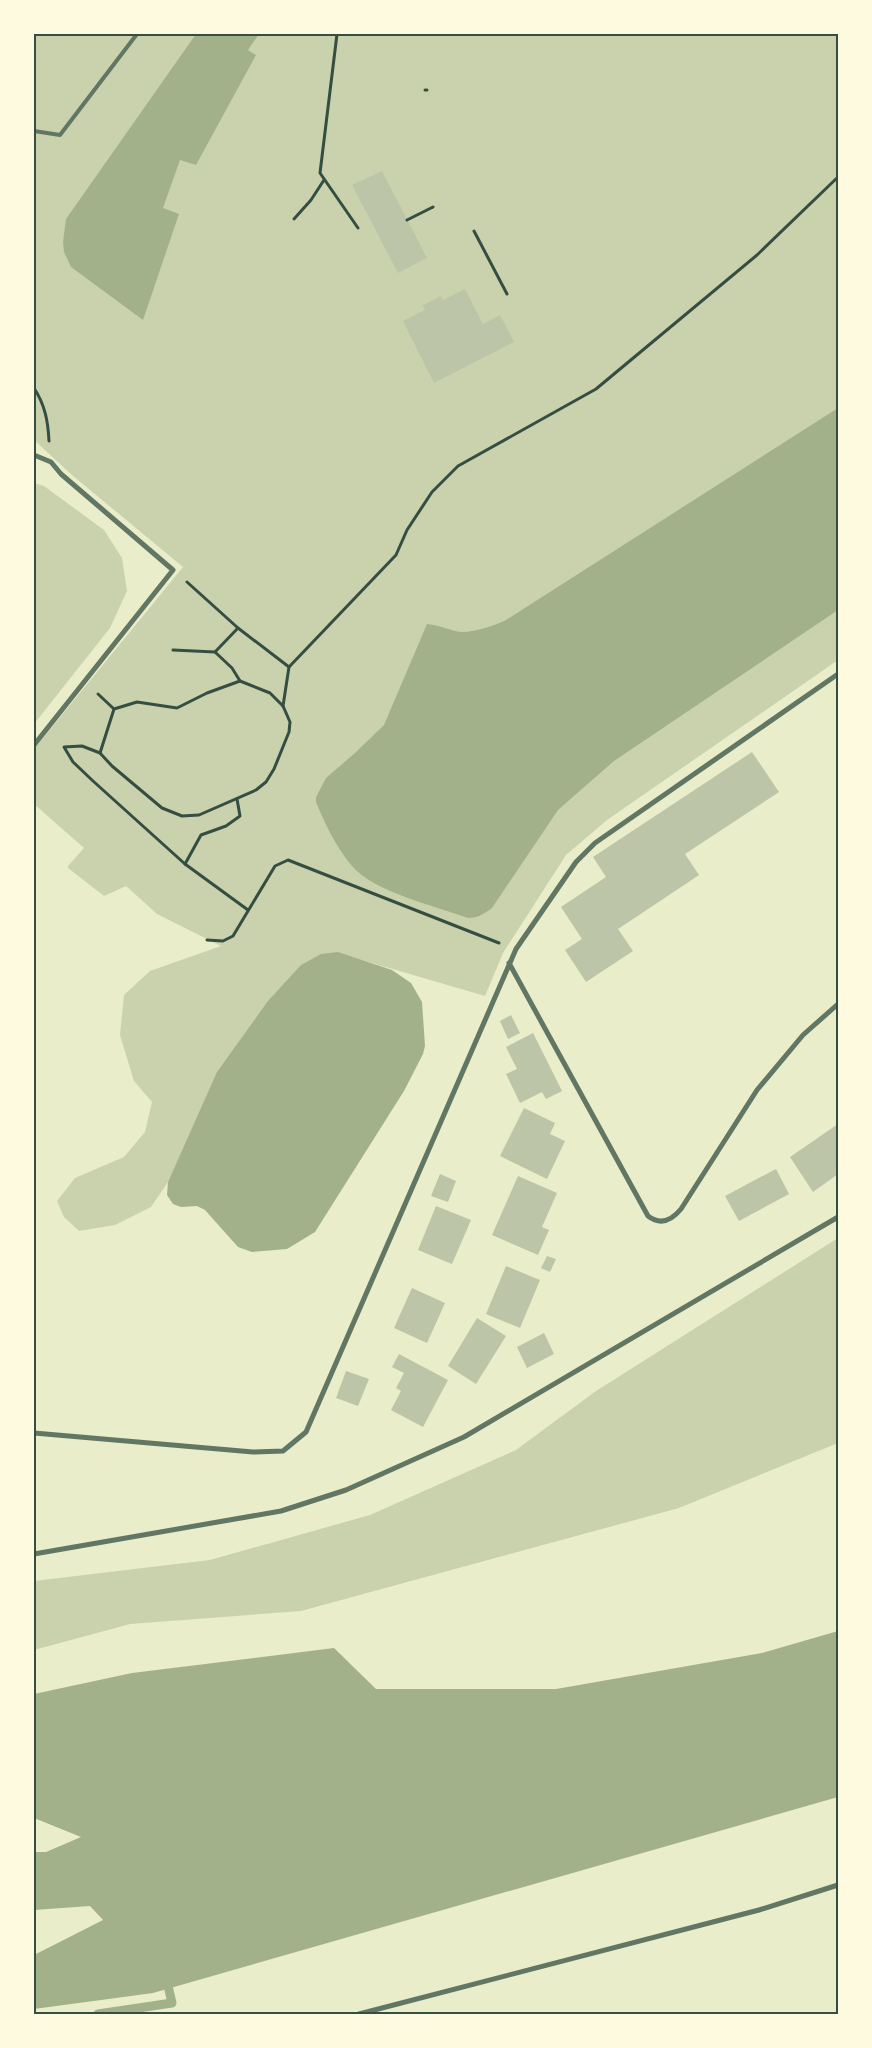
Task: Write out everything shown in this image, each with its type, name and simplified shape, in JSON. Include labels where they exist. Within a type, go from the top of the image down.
[{"type":"street","points":[[34,455],[51,462],[61,474],[173,570],[34,745]]},
{"type":"street","points":[[34,1433],[254,1452],[283,1451],[306,1432],[509,963],[516,949],[576,862],[595,843],[838,674]]},
{"type":"street","points":[[509,963],[648,1216],[653,1220],[662,1221],[673,1218],[681,1209],[757,1090],[803,1035],[838,1004]]},
{"type":"street","points":[[34,1554],[281,1511],[346,1490],[464,1437],[838,1217]]},
{"type":"street","points":[[360,2014],[759,1910],[838,1885]]},
{"type":"lane","points":[[34,131],[60,135],[137,34]]},
{"type":"path","points":[[337,34],[320,173],[358,228]]},
{"type":"path","points":[[282,706],[289,667],[396,555],[407,530],[432,492],[458,466],[596,389],[757,255],[838,177]]},
{"type":"path","points":[[294,219],[324,180]]},
{"type":"path","points":[[407,220],[433,207]]},
{"type":"path","points":[[474,231],[507,294]]},
{"type":"path","points":[[34,388],[42,401],[48,420],[51,462]]},
{"type":"path","points":[[173,570],[238,628],[289,667]]},
{"type":"path","points":[[215,652],[238,628]]},
{"type":"path","points":[[173,650],[215,652],[232,668],[240,681],[270,693],[282,706],[290,722],[289,732],[274,769],[266,782],[256,790],[199,815],[182,816],[170,814],[126,778],[100,753],[82,746],[64,747],[74,762],[185,864],[248,910]]},
{"type":"path","points":[[100,753],[114,708],[137,702],[177,708],[207,693],[240,681]]},
{"type":"path","points":[[185,864],[201,835],[226,826],[240,816],[237,799]]},
{"type":"path","points":[[207,940],[223,941],[233,936],[275,866],[288,860],[516,949]]},
{"type":"shaded area","points":[[34,34],[838,34],[838,660],[607,820],[566,855],[503,953],[485,996],[348,956],[186,1145],[168,1182],[151,1207],[115,1225],[79,1231],[64,1217],[57,1201],[75,1178],[124,1157],[145,1132],[152,1102],[134,1081],[120,1035],[124,995],[150,971],[221,946],[157,914],[126,886],[104,896],[68,868],[84,848],[34,804],[34,749],[183,567],[72,475],[34,440]]},
{"type":"shaded area","points":[[196,34],[259,34],[248,50],[256,55],[196,165],[180,160],[163,208],[179,214],[143,320],[71,267],[64,252],[63,242],[66,219]]},
{"type":"shaded area","points":[[838,408],[838,610],[614,761],[558,810],[492,908],[484,914],[468,918],[406,897],[375,883],[352,866],[331,835],[316,802],[316,797],[326,778],[384,725],[427,624],[463,632],[485,628],[506,620]]},
{"type":"shaded area","points":[[34,483],[44,486],[104,530],[122,558],[127,591],[110,628],[34,724]]},
{"type":"shaded area","points":[[338,952],[392,970],[411,983],[422,1002],[425,1046],[423,1054],[404,1091],[315,1232],[287,1249],[252,1252],[238,1247],[205,1210],[197,1206],[181,1207],[173,1204],[167,1195],[168,1182],[217,1072],[268,1001],[301,965],[321,954]]},
{"type":"shaded area","points":[[838,1238],[838,1443],[679,1508],[301,1611],[130,1624],[34,1650],[34,1581],[210,1560],[370,1515],[516,1450],[596,1391]]},
{"type":"shaded area","points":[[838,1631],[838,1797],[153,1993],[34,2009],[34,1955],[103,1920],[90,1906],[34,1910],[34,1852],[46,1852],[81,1837],[34,1818],[34,1694],[132,1673],[334,1648],[376,1689],[556,1689],[762,1653]]},
{"type":"building","points":[[382,171],[427,258],[398,273],[352,185]]},
{"type":"building","points":[[465,289],[483,324],[500,315],[514,342],[434,383],[403,321],[425,310],[423,305],[441,296],[443,300]]},
{"type":"building","points":[[752,752],[779,792],[685,854],[699,875],[618,929],[633,951],[586,982],[565,950],[582,939],[561,907],[606,877],[593,857]]},
{"type":"building","points":[[511,1015],[520,1033],[508,1039],[500,1021]]},
{"type":"building","points":[[533,1033],[562,1091],[546,1099],[542,1092],[520,1103],[506,1074],[517,1069],[506,1047]]},
{"type":"building","points":[[524,1108],[555,1123],[550,1134],[565,1141],[547,1179],[500,1156]]},
{"type":"building","points":[[838,1124],[838,1174],[813,1192],[790,1157]]},
{"type":"building","points":[[776,1169],[789,1194],[739,1221],[725,1196]]},
{"type":"building","points":[[440,1174],[456,1181],[448,1202],[431,1196]]},
{"type":"building","points":[[518,1176],[557,1193],[542,1227],[549,1230],[538,1255],[492,1235]]},
{"type":"building","points":[[436,1206],[471,1220],[452,1264],[418,1250]]},
{"type":"building","points":[[547,1256],[556,1259],[550,1272],[541,1268]]},
{"type":"building","points":[[506,1266],[540,1280],[520,1328],[486,1314]]},
{"type":"building","points":[[412,1288],[445,1303],[427,1343],[394,1328]]},
{"type":"building","points":[[477,1318],[506,1336],[476,1384],[448,1366]]},
{"type":"building","points":[[544,1333],[554,1354],[527,1368],[517,1347]]},
{"type":"building","points":[[399,1354],[448,1380],[423,1427],[391,1410],[401,1391],[396,1388],[404,1373],[392,1367]]},
{"type":"building","points":[[346,1371],[369,1379],[358,1406],[336,1398]]},
{"type":"waterway","points":[[98,2014],[172,2003],[166,1977]]}]
